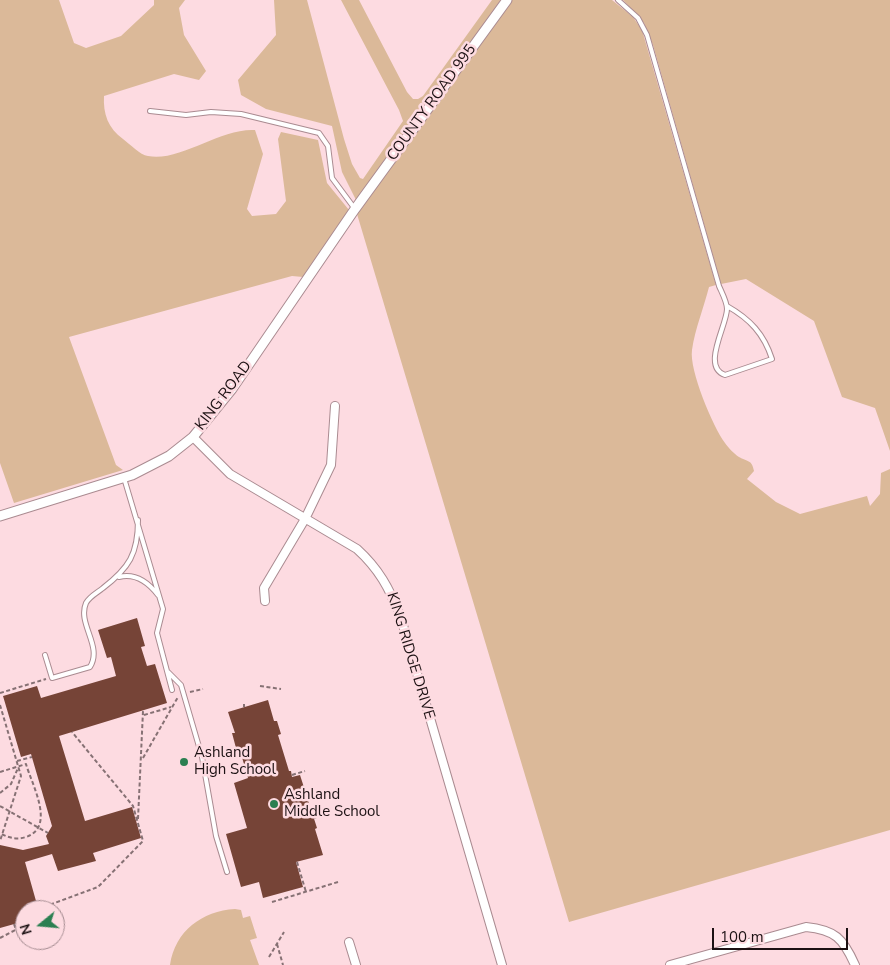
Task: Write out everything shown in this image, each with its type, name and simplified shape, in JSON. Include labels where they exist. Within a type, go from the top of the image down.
[{"type":"street","name":"COUNTY ROAD 995","points":[[356,207],[507,0]]},
{"type":"street","name":"KING ROAD","points":[[0,516],[124,478],[169,456],[193,437],[232,389],[356,207]]},
{"type":"street","points":[[265,601],[264,588],[304,519],[331,465],[335,406]]},
{"type":"street","name":"KING RIDGE DRIVE","points":[[193,437],[230,474],[357,549],[372,563],[390,588],[400,614],[502,965]]},
{"type":"street","points":[[670,965],[806,927],[825,929],[846,944],[855,965]]},
{"type":"street","points":[[349,942],[356,965]]},
{"type":"lane","points":[[618,0],[638,18],[647,35],[719,286],[727,306],[715,356],[716,367],[720,373],[725,375],[772,359],[765,340],[758,330],[749,320],[727,306]]},
{"type":"lane","points":[[150,111],[177,115],[211,112],[241,114],[319,133],[328,146],[332,178],[356,207]]},
{"type":"lane","points":[[124,478],[163,609],[157,633],[172,690]]},
{"type":"lane","points":[[45,655],[52,678],[90,667],[94,650],[84,616],[85,606],[90,597],[117,577],[128,566],[137,538],[138,520]]},
{"type":"lane","points":[[117,577],[124,576],[141,579],[160,597]]},
{"type":"lane","points":[[168,672],[181,685],[202,757],[216,836],[227,872]]},
{"type":"path","points":[[0,693],[46,679]]},
{"type":"path","points":[[260,686],[281,689]]},
{"type":"path","points":[[190,692],[203,689]]},
{"type":"path","points":[[142,760],[178,696]]},
{"type":"path","points":[[0,705],[21,776],[0,841]]},
{"type":"path","points":[[144,715],[172,707]]},
{"type":"path","points":[[137,823],[142,760],[143,711]]},
{"type":"path","points":[[63,900],[94,889],[103,883],[143,841],[133,806],[72,732]]},
{"type":"path","points":[[17,762],[32,757]]},
{"type":"path","points":[[1,834],[23,838],[40,828],[42,818],[24,760]]},
{"type":"path","points":[[0,772],[26,764]]},
{"type":"path","points":[[0,793],[12,784],[18,766]]},
{"type":"path","points":[[292,775],[305,771]]},
{"type":"path","points":[[133,806],[139,805]]},
{"type":"path","points":[[0,806],[48,833]]},
{"type":"path","points":[[314,818],[319,816]]},
{"type":"path","points":[[297,862],[306,892]]},
{"type":"path","points":[[272,902],[338,882]]},
{"type":"path","points":[[290,891],[292,896]]},
{"type":"path","points":[[275,895],[277,901]]},
{"type":"path","points":[[0,936],[15,930]]},
{"type":"path","points":[[269,957],[284,932]]},
{"type":"path","points":[[277,944],[283,965]]},
{"type":"shaded area","points":[[0,0],[59,0],[74,43],[86,48],[121,36],[154,5],[154,0],[185,0],[179,8],[184,35],[206,71],[199,80],[174,74],[104,96],[104,109],[110,125],[118,135],[142,154],[161,157],[187,150],[228,134],[255,130],[263,154],[247,209],[252,216],[276,214],[286,201],[278,139],[281,132],[318,140],[327,183],[349,210],[303,277],[292,276],[69,337],[116,465],[123,470],[14,503],[0,463]]},
{"type":"shaded area","points":[[274,0],[307,0],[344,139],[352,164],[360,178],[363,179],[403,121],[341,0],[359,0],[407,92],[413,99],[418,99],[423,96],[492,0],[501,0],[356,200],[342,172],[332,126],[266,109],[241,95],[238,80],[276,35]]},
{"type":"shaded area","points":[[512,0],[612,0],[633,17],[642,30],[716,285],[709,287],[695,334],[692,350],[694,371],[708,412],[726,445],[735,454],[752,464],[754,471],[747,479],[776,502],[800,514],[867,496],[870,506],[880,494],[881,473],[890,469],[890,830],[569,922],[357,214]]},
{"type":"shaded area","points":[[623,0],[890,0],[890,451],[875,408],[842,397],[814,321],[746,279],[721,284],[653,45],[644,23]]},
{"type":"shaded area","points":[[235,909],[241,910],[243,918],[250,916],[257,938],[250,940],[259,965],[170,965],[178,942],[192,925],[212,914]]},
{"type":"building","points":[[137,618],[145,646],[141,647],[147,666],[155,664],[167,703],[59,736],[85,821],[132,807],[141,838],[93,853],[96,861],[58,871],[52,854],[25,862],[36,900],[15,900],[15,924],[0,928],[0,845],[23,850],[49,844],[46,836],[52,826],[31,754],[21,757],[3,696],[37,686],[41,698],[116,676],[111,657],[107,658],[98,630]]},
{"type":"building","name":"Ashland Middle School","points":[[268,700],[274,721],[277,721],[281,734],[278,735],[289,771],[291,771],[292,777],[300,775],[317,828],[315,829],[323,855],[296,862],[303,887],[263,898],[259,882],[241,887],[226,834],[247,828],[234,783],[248,778],[239,747],[236,748],[232,733],[235,733],[228,712]]},
{"type":"place","name":"Ashland High School","points":[[184,762]]},
{"type":"place","name":"Ashland Middle School","points":[[274,804]]}]
